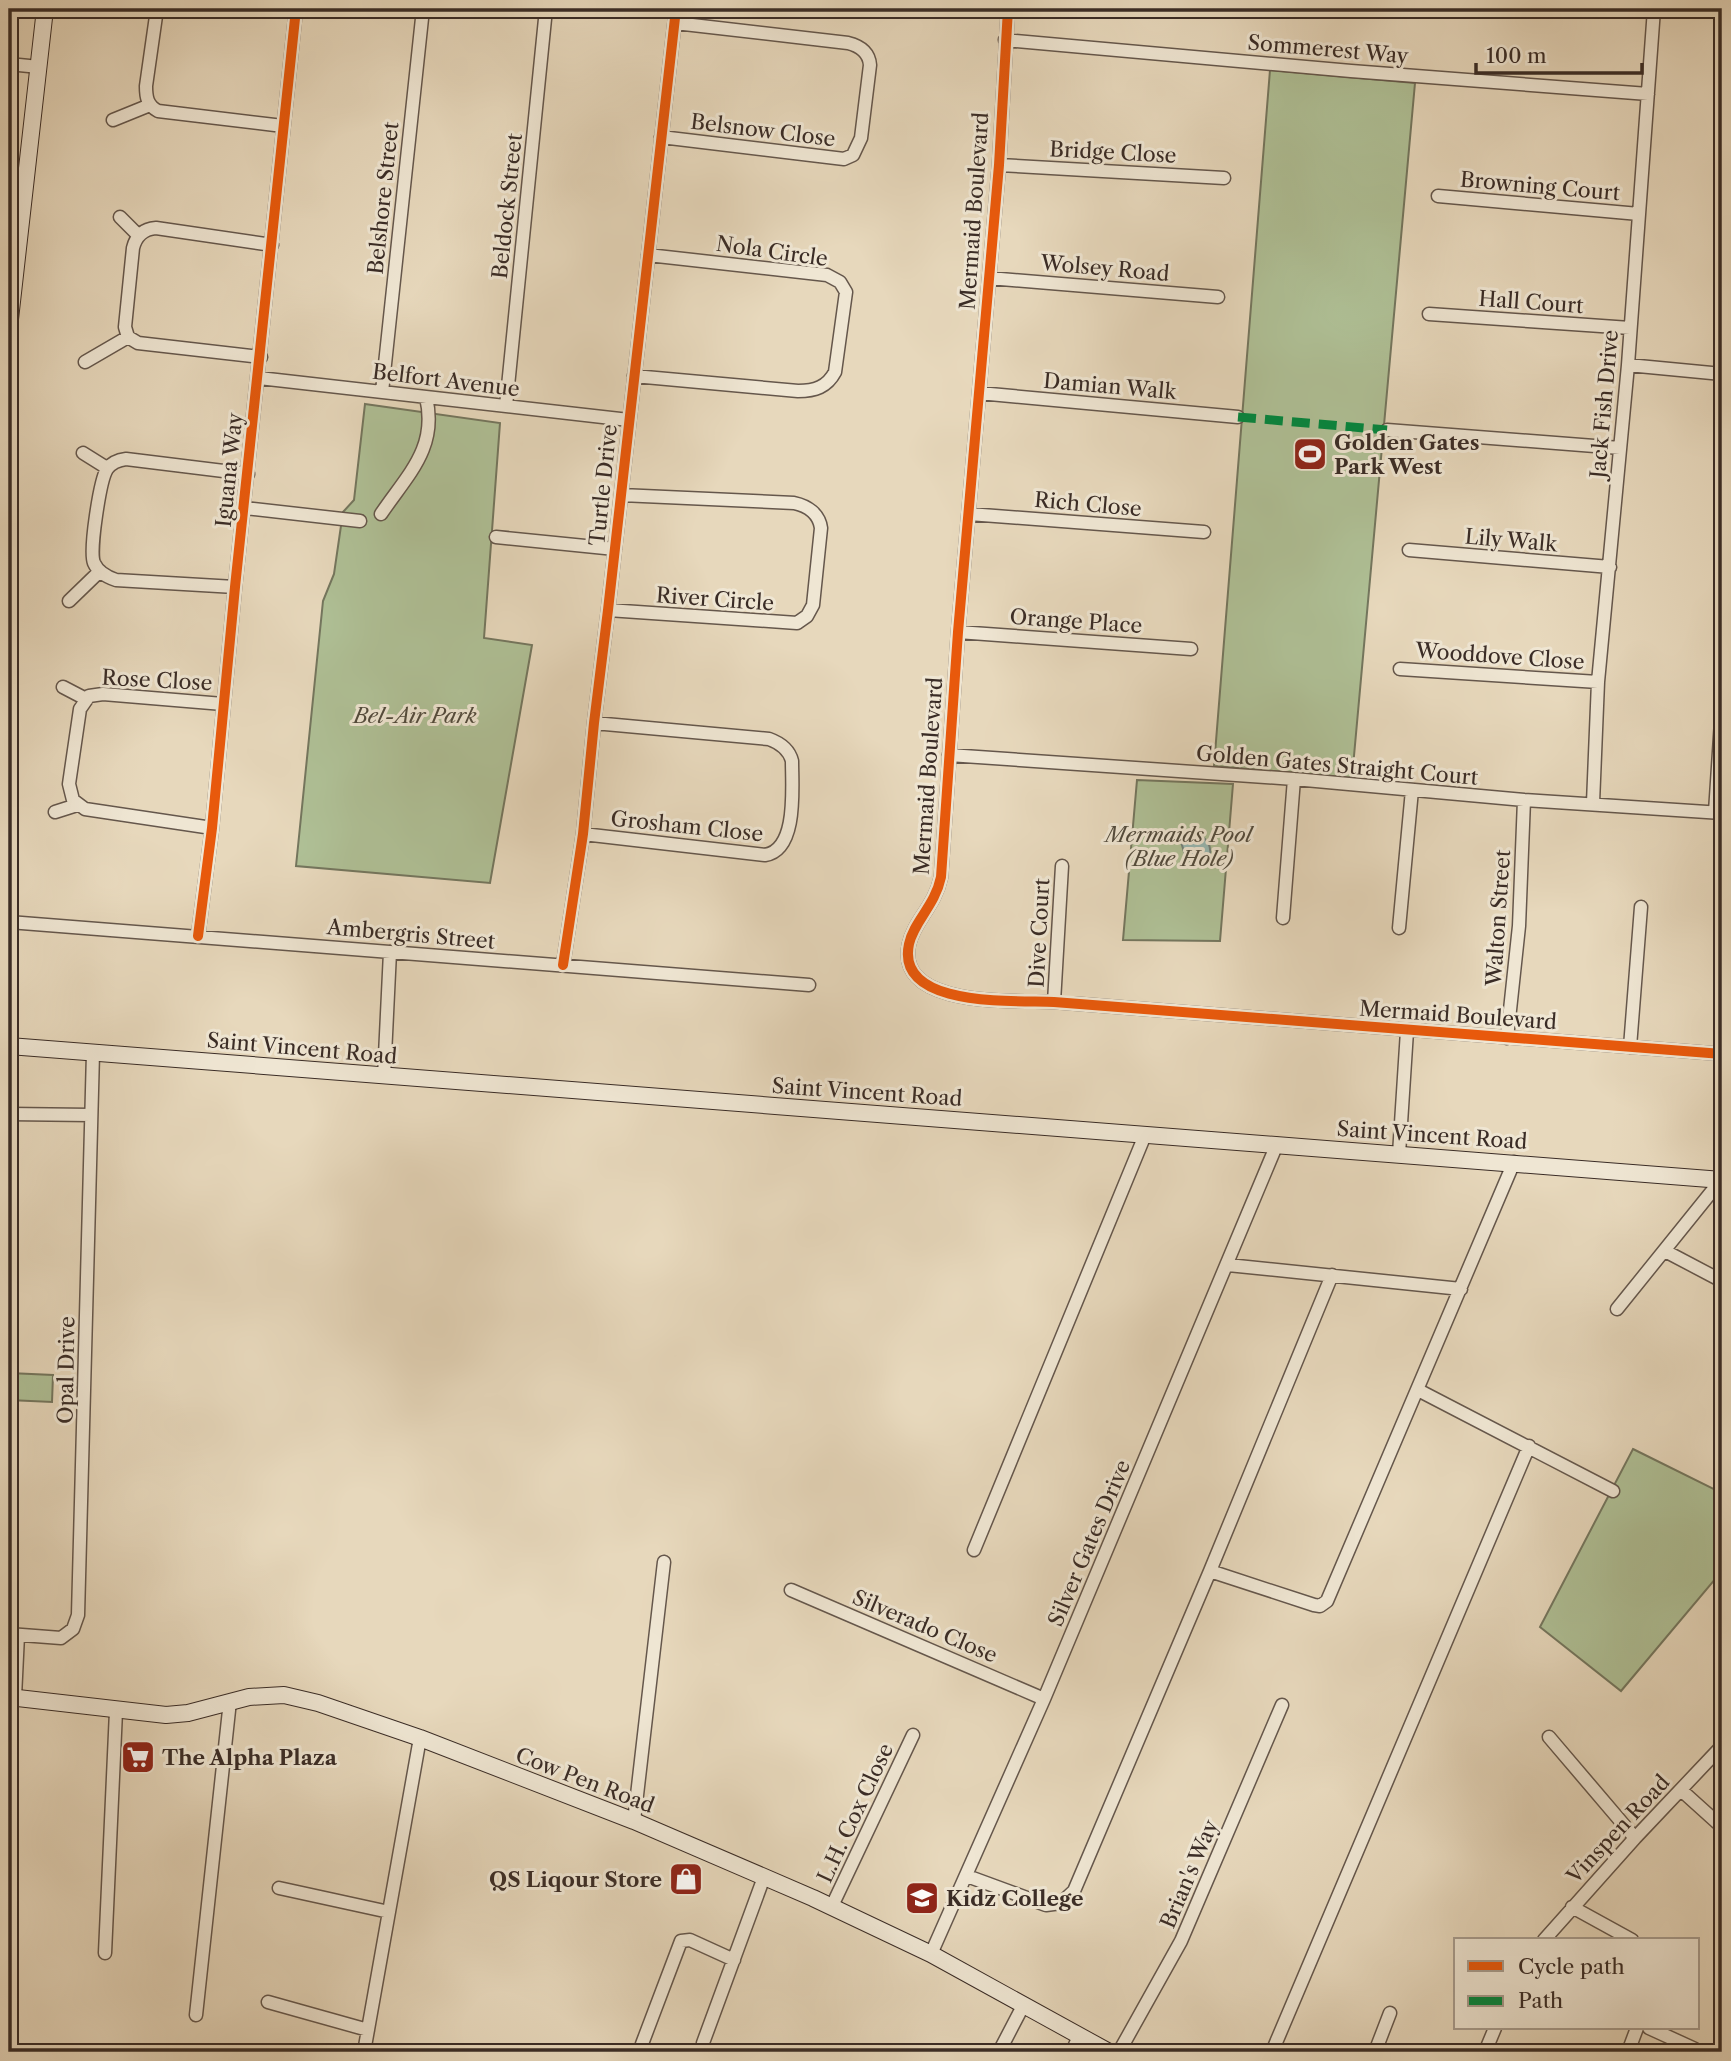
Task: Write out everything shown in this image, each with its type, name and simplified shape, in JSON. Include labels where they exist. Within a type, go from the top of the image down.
[{"type":"street","points":[[9,328],[16,186],[39,67],[45,9]]},
{"type":"street","points":[[157,9],[146,86],[150,105],[158,111],[283,126]]},
{"type":"street","points":[[270,9],[296,10]]},
{"type":"street","name":"Belshore Street","points":[[382,392],[423,9]]},
{"type":"street","name":"Beldock Street","points":[[506,406],[546,9]]},
{"type":"street","name":"Turtle Drive","points":[[563,965],[583,834],[676,9]]},
{"type":"street","name":"Mermaid Boulevard","points":[[1008,9],[999,165],[958,632],[941,877],[933,901],[911,937],[908,950],[911,967],[916,975],[928,986],[955,996],[1722,1055]]},
{"type":"street","name":"Jack Fish Drive","points":[[1593,803],[1598,682],[1628,365],[1654,9]]},
{"type":"street","name":"Iguana Way","points":[[198,936],[212,828],[296,10]]},
{"type":"street","name":"Belsnow Close","points":[[661,137],[844,159],[853,155],[861,138],[870,60],[866,52],[855,45],[675,23]]},
{"type":"street","name":"Sommerest Way","points":[[1005,40],[1648,94]]},
{"type":"street","points":[[9,64],[39,67]]},
{"type":"street","points":[[113,120],[150,105]]},
{"type":"street","name":"Bridge Close","points":[[999,165],[1224,178]]},
{"type":"street","name":"Browning Court","points":[[1438,196],[1639,214]]},
{"type":"street","points":[[120,217],[139,236]]},
{"type":"street","points":[[261,357],[138,343],[128,337],[125,327],[133,248],[139,236],[149,229],[272,245]]},
{"type":"street","name":"Nola Circle","points":[[634,376],[798,391],[818,389],[828,383],[835,372],[846,295],[840,282],[827,275],[648,255]]},
{"type":"street","name":"Wolsey Road","points":[[989,278],[1218,297]]},
{"type":"street","name":"Hall Court","points":[[1429,314],[1630,328]]},
{"type":"street","points":[[85,362],[128,337]]},
{"type":"street","points":[[1628,365],[1722,374]]},
{"type":"street","name":"Belfort Avenue","points":[[258,377],[629,420]]},
{"type":"street","name":"Damian Walk","points":[[979,393],[1238,417]]},
{"type":"street","points":[[381,514],[423,452],[429,433],[426,397]]},
{"type":"street","points":[[1387,430],[1620,448]]},
{"type":"street","points":[[83,453],[107,468]]},
{"type":"street","points":[[235,587],[120,580],[100,571],[94,563],[92,551],[103,480],[107,468],[116,461],[126,459],[248,474]]},
{"type":"street","name":"River Circle","points":[[608,610],[796,624],[807,615],[813,605],[820,523],[813,512],[800,505],[621,495]]},
{"type":"street","points":[[245,508],[360,521]]},
{"type":"street","name":"Rich Close","points":[[969,514],[1205,532]]},
{"type":"street","points":[[496,537],[615,549]]},
{"type":"street","name":"Lily Walk","points":[[1409,550],[1610,567]]},
{"type":"street","points":[[69,601],[100,571]]},
{"type":"street","name":"Orange Place","points":[[958,632],[1191,649]]},
{"type":"street","name":"Wooddove Close","points":[[1400,669],[1598,682]]},
{"type":"street","points":[[64,687],[86,699]]},
{"type":"street","name":"Rose Close","points":[[77,805],[71,796],[69,784],[79,713],[86,699],[99,694],[223,704]]},
{"type":"street","points":[[1718,813],[1722,706]]},
{"type":"street","name":"Grosham Close","points":[[583,834],[765,855],[779,849],[789,830],[792,761],[789,753],[780,744],[769,739],[594,723]]},
{"type":"street","name":"Golden Gates Straight Court","points":[[949,755],[1718,813]]},
{"type":"street","points":[[1283,918],[1294,779]]},
{"type":"street","points":[[1399,928],[1412,790]]},
{"type":"street","name":"Walton Street","points":[[1507,1038],[1519,926],[1524,800]]},
{"type":"street","points":[[55,812],[77,805],[92,811],[212,828]]},
{"type":"street","name":"Dive Court","points":[[1054,1002],[1062,866]]},
{"type":"street","points":[[1630,1047],[1642,907]]},
{"type":"street","name":"Ambergris Street","points":[[9,922],[809,985]]},
{"type":"street","points":[[384,1076],[390,952]]},
{"type":"street","points":[[1399,1154],[1407,1031]]},
{"type":"street","name":"Saint Vincent Road","points":[[9,1046],[1722,1180]]},
{"type":"street","name":"Opal Drive","points":[[13,1634],[61,1638],[73,1629],[78,1615],[93,1053]]},
{"type":"street","points":[[9,1114],[91,1115]]},
{"type":"street","points":[[975,1550],[1145,1135]]},
{"type":"street","name":"Silver Gates Drive","points":[[931,1954],[1044,1699],[1278,1144]]},
{"type":"street","points":[[1210,1571],[1314,1605],[1325,1604],[1514,1163]]},
{"type":"street","points":[[1617,1309],[1722,1180]]},
{"type":"street","points":[[1665,1251],[1722,1282]]},
{"type":"street","points":[[1228,1265],[1461,1289]]},
{"type":"street","points":[[967,1876],[1046,1905],[1061,1903],[1079,1883],[1332,1275]]},
{"type":"street","points":[[1418,1390],[1613,1491]]},
{"type":"street","points":[[1272,2052],[1529,1446]]},
{"type":"street","points":[[634,1821],[664,1562]]},
{"type":"street","name":"Silverado Close","points":[[791,1590],[1044,1699]]},
{"type":"street","points":[[12,1697],[13,1634]]},
{"type":"street","name":"Cow Pen Road","points":[[12,1697],[176,1715],[263,1695],[292,1696],[331,1707],[420,1738],[634,1821],[832,1906],[931,1954],[1109,2052]]},
{"type":"street","points":[[195,2015],[230,1701]]},
{"type":"street","name":"Brian's Way","points":[[1119,2052],[1181,1941],[1282,1705]]},
{"type":"street","points":[[104,1953],[116,1710]]},
{"type":"street","name":"L.H. Cox Close","points":[[832,1906],[913,1735]]},
{"type":"street","points":[[1549,1737],[1635,1838]]},
{"type":"street","points":[[364,2052],[420,1738]]},
{"type":"street","name":"Vinspen Road","points":[[1546,1938],[1722,1746]]},
{"type":"street","points":[[1681,1790],[1722,1827]]},
{"type":"street","points":[[703,2043],[764,1877]]},
{"type":"street","points":[[279,1888],[389,1912]]},
{"type":"street","points":[[1572,1907],[1628,1938]]},
{"type":"street","points":[[642,2044],[681,1941],[690,1940],[734,1960]]},
{"type":"street","points":[[268,2002],[368,2030]]},
{"type":"street","points":[[999,2052],[1024,2004]]},
{"type":"street","points":[[1375,2052],[1390,2013]]},
{"type":"street","points":[[1485,2052],[1494,2030]]},
{"type":"street","points":[[1628,2052],[1636,2030]]},
{"type":"street","points":[[1653,2030],[1695,2049]]},
{"type":"street","points":[[1072,2052],[1079,2036]]},
{"type":"green space","name":"Golden Gates Park West","points":[[1270,70],[1415,83],[1352,778],[1214,766]]},
{"type":"green space","name":"Bel-Air Park","points":[[365,404],[500,423],[484,638],[532,645],[490,883],[296,866],[323,601],[334,574],[343,512],[354,500]]},
{"type":"green space","name":"Mermaids Pool (Blue Hole)","points":[[1137,780],[1233,784],[1220,941],[1123,940]]},
{"type":"green space","points":[[9,1373],[53,1375],[52,1402],[9,1400]]},
{"type":"green space","points":[[1633,1449],[1722,1493],[1722,1571],[1621,1691],[1540,1627]]},
{"type":"water","points":[[1191,830],[1208,842],[1208,863],[1195,864],[1186,858],[1181,842],[1187,831]]},
{"type":"marked path","points":[[1238,417],[1387,430]]},
{"type":"cycle path","points":[[198,936],[212,828],[296,9]]},
{"type":"cycle path","points":[[563,965],[583,834],[676,9]]},
{"type":"cycle path","points":[[1008,9],[999,165],[958,632],[941,877],[909,944],[910,965],[921,980],[939,990],[962,997],[988,1000],[1054,1002],[1722,1054]]},
{"type":"place","name":"Golden Gates Park West","points":[[1310,454]]},
{"type":"place","name":"The Alpha Plaza","points":[[138,1757]]},
{"type":"place","name":"QS Liqour Store","points":[[686,1879]]},
{"type":"place","name":"Kidz College","points":[[922,1898]]}]
